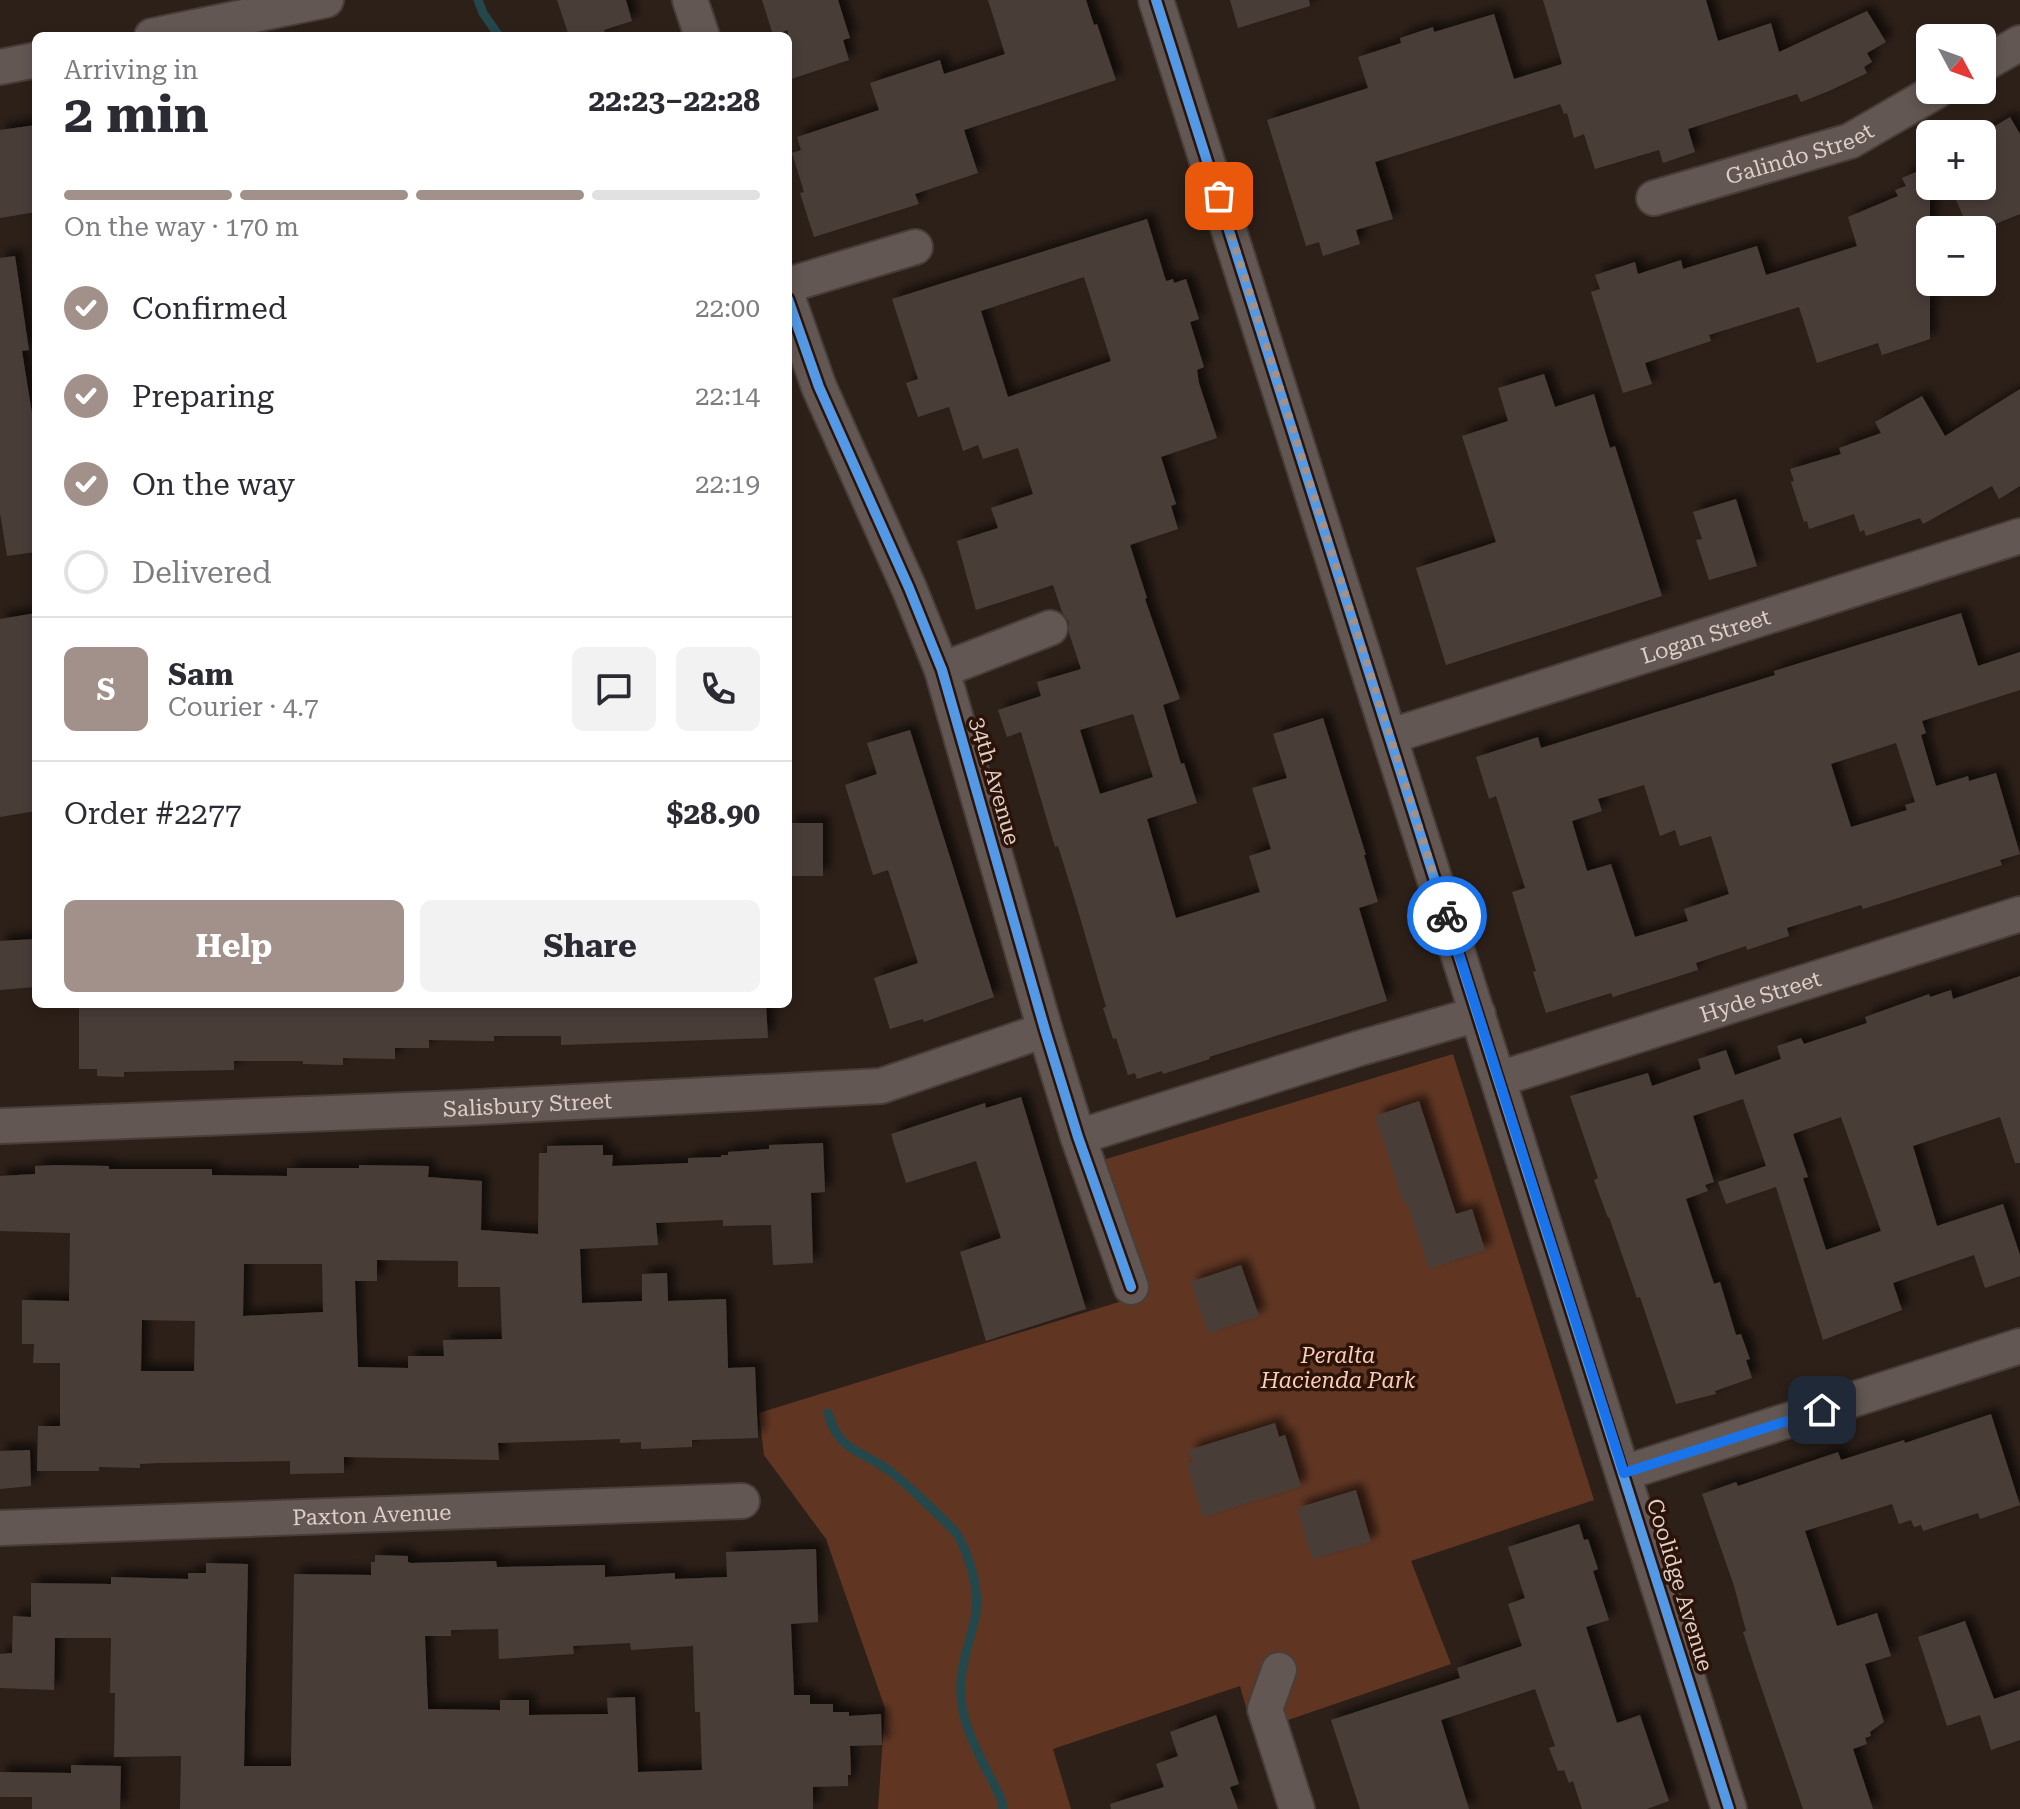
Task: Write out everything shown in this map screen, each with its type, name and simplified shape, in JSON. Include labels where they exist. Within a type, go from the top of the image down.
[{"type":"street","points":[[171,32],[326,0]]},
{"type":"street","points":[[690,0],[701,32]]},
{"type":"street","name":"Coolidge Avenue","points":[[1156,0],[1729,1809]]},
{"type":"street","points":[[1996,57],[2020,43]]},
{"type":"street","points":[[0,67],[32,61]]},
{"type":"street","name":"Galindo Street","points":[[1654,198],[1850,141],[1916,103]]},
{"type":"street","points":[[792,284],[915,247]]},
{"type":"street","name":"34th Avenue","points":[[792,310],[819,387],[909,588],[942,670],[1045,1030],[1078,1137],[1131,1287]]},
{"type":"street","name":"Logan Street","points":[[1391,736],[2020,536]]},
{"type":"street","points":[[942,670],[1050,628]]},
{"type":"street","name":"Hyde Street","points":[[1499,1079],[2020,914]]},
{"type":"street","points":[[1078,1137],[1478,1014]]},
{"type":"street","name":"Salisbury Street","points":[[0,1126],[460,1108],[881,1086],[1045,1030]]},
{"type":"street","points":[[1624,1473],[2020,1346]]},
{"type":"street","name":"Paxton Avenue","points":[[0,1528],[742,1501]]},
{"type":"street","points":[[1279,1670],[1265,1709],[1297,1809]]},
{"type":"green space","name":"Peralta Hacienda Park","points":[[1453,1054],[1594,1500],[1411,1561],[1451,1664],[1253,1732],[1240,1686],[1053,1749],[1071,1809],[878,1809],[885,1708],[826,1539],[764,1455],[759,1413],[1148,1293],[1103,1160]]},
{"type":"building","points":[[557,0],[626,0],[632,21],[605,32],[568,32]]},
{"type":"building","points":[[762,0],[838,0],[850,38],[843,40],[849,60],[792,79],[792,32],[772,32]]},
{"type":"building","points":[[988,0],[1086,0],[1116,80],[964,130],[978,173],[915,194],[919,204],[814,237],[792,153],[801,150],[797,137],[879,110],[870,83],[940,60],[944,74],[1005,54]]},
{"type":"building","points":[[1230,0],[1309,0],[1310,6],[1238,28]]},
{"type":"building","points":[[1543,0],[1706,0],[1718,41],[1771,23],[1779,52],[1867,11],[1886,42],[1867,53],[1872,62],[1864,67],[1867,73],[1801,102],[1797,94],[1688,129],[1695,152],[1663,163],[1659,150],[1595,169],[1584,134],[1574,138],[1567,113],[1564,114],[1560,104],[1375,162],[1393,219],[1356,230],[1360,244],[1323,256],[1319,242],[1306,246],[1267,120],[1368,88],[1358,57],[1401,43],[1400,38],[1433,27],[1434,32],[1494,14],[1514,79],[1562,64]]},
{"type":"building","points":[[2010,117],[2020,134],[2020,214],[1996,224],[1996,216],[1963,216],[1956,200],[1996,200],[1996,126]]},
{"type":"building","points":[[32,126],[32,213],[0,218],[0,130]]},
{"type":"building","points":[[1916,172],[1916,200],[1930,200],[1930,216],[1916,216],[1916,296],[1930,296],[1930,339],[1882,355],[1878,343],[1817,363],[1799,307],[1709,335],[1711,341],[1645,363],[1652,384],[1623,393],[1591,292],[1600,289],[1595,275],[1635,262],[1638,274],[1681,260],[1683,269],[1757,246],[1766,275],[1857,246],[1848,217],[1898,196],[1895,190],[1906,186],[1902,178]]},
{"type":"building","points":[[1147,219],[1166,281],[1173,279],[1174,283],[1186,279],[1199,319],[1190,322],[1204,367],[1197,370],[1217,438],[1161,457],[1176,504],[1171,506],[1178,529],[1130,545],[1145,599],[1180,699],[1163,705],[1197,803],[1147,819],[1176,918],[1260,892],[1249,856],[1271,849],[1252,788],[1287,778],[1273,734],[1323,718],[1378,902],[1359,908],[1387,1001],[1163,1074],[1162,1071],[1137,1079],[1135,1073],[1128,1075],[1103,1008],[1106,1007],[1077,907],[1058,846],[1055,847],[1021,732],[1007,737],[998,710],[1041,696],[1037,682],[1081,669],[1069,633],[1069,622],[1062,612],[1053,585],[976,610],[957,541],[998,528],[991,508],[1033,494],[1018,448],[983,459],[978,445],[963,451],[949,407],[918,417],[906,383],[918,379],[892,299]],"holes":[[[1084,277],[1111,361],[1008,397],[981,311]],[[1133,714],[1153,777],[1100,794],[1080,730]]]},
{"type":"building","points":[[15,256],[29,350],[22,351],[32,413],[32,553],[7,556],[0,513],[0,258]]},
{"type":"building","points":[[1544,374],[1555,407],[1594,394],[1610,448],[1615,446],[1662,596],[1446,665],[1416,568],[1496,542],[1462,436],[1508,421],[1498,388]]},
{"type":"building","points":[[2020,389],[2020,486],[1999,499],[1992,486],[1923,524],[1920,518],[1866,536],[1864,530],[1860,532],[1854,514],[1809,529],[1807,521],[1804,522],[1790,469],[1841,454],[1839,448],[1881,433],[1875,422],[1922,396],[1945,436]]},
{"type":"building","points":[[1736,499],[1757,566],[1709,580],[1696,540],[1702,539],[1693,512]]},
{"type":"building","points":[[1961,613],[1978,666],[2020,652],[2020,690],[1922,721],[1926,733],[1921,735],[1936,786],[1968,776],[1969,781],[1996,773],[2020,854],[2000,860],[2002,865],[1863,909],[1861,905],[1787,928],[1789,936],[1696,963],[1698,970],[1613,997],[1611,993],[1546,1013],[1512,892],[1525,888],[1496,796],[1489,799],[1476,757],[1538,737],[1541,748],[1775,675],[1774,671]],"holes":[[[1896,743],[1915,802],[1905,805],[1907,810],[1851,827],[1831,764]],[[1644,785],[1660,836],[1675,830],[1680,846],[1711,836],[1729,894],[1684,909],[1688,921],[1635,937],[1611,864],[1587,871],[1572,821],[1602,811],[1598,799]]]},
{"type":"building","points":[[32,614],[32,812],[0,817],[0,619]]},
{"type":"building","points":[[910,730],[994,997],[924,1022],[923,1019],[890,1029],[874,978],[918,963],[888,870],[873,875],[845,785],[877,774],[867,743]]},
{"type":"building","points":[[792,823],[823,823],[823,876],[792,876]]},
{"type":"building","points":[[32,939],[32,987],[0,990],[0,941]]},
{"type":"building","points":[[2020,976],[2020,1163],[2015,1163],[2000,1117],[1913,1146],[1937,1226],[2003,1204],[2020,1255],[2020,1276],[1985,1288],[1974,1255],[1893,1283],[1902,1310],[1823,1340],[1776,1187],[1726,1204],[1718,1182],[1766,1166],[1743,1099],[1693,1116],[1714,1182],[1705,1185],[1708,1191],[1686,1199],[1714,1284],[1720,1282],[1736,1335],[1741,1334],[1750,1359],[1746,1360],[1752,1378],[1715,1391],[1716,1394],[1676,1404],[1640,1297],[1637,1298],[1594,1180],[1598,1178],[1570,1096],[1648,1073],[1652,1086],[1701,1069],[1698,1059],[1726,1050],[1735,1075],[1781,1059],[1777,1046],[1801,1038],[1804,1044],[1867,1023],[1865,1017],[1929,994],[1930,997],[1951,990],[1953,999]],"holes":[[[1841,1117],[1881,1231],[1826,1250],[1803,1178],[1808,1177],[1793,1134]]]},
{"type":"building","points":[[79,1008],[766,1008],[768,1038],[561,1045],[561,1036],[494,1036],[494,1041],[429,1040],[429,1048],[395,1048],[395,1059],[343,1058],[343,1065],[303,1064],[303,1061],[234,1061],[234,1070],[124,1072],[124,1077],[97,1076],[97,1069],[79,1069]]},
{"type":"building","points":[[1021,1097],[1086,1309],[986,1341],[960,1252],[1001,1238],[976,1161],[906,1183],[891,1134],[985,1103],[986,1108]]},
{"type":"building","points":[[1419,1101],[1456,1214],[1472,1209],[1485,1250],[1429,1269],[1375,1116]]},
{"type":"building","points":[[823,1143],[825,1192],[811,1193],[813,1263],[773,1265],[771,1225],[723,1226],[723,1220],[656,1223],[658,1245],[580,1249],[582,1303],[642,1301],[642,1274],[667,1273],[668,1301],[726,1299],[728,1368],[755,1367],[758,1438],[692,1440],[692,1447],[641,1449],[641,1442],[620,1443],[620,1439],[498,1443],[499,1460],[344,1457],[344,1473],[290,1474],[290,1461],[160,1463],[140,1464],[140,1468],[99,1467],[99,1471],[37,1471],[38,1426],[60,1426],[60,1363],[33,1363],[34,1344],[22,1344],[22,1300],[69,1301],[70,1233],[0,1231],[0,1176],[35,1174],[35,1166],[56,1165],[109,1166],[109,1169],[212,1169],[212,1175],[287,1176],[287,1168],[429,1166],[428,1177],[482,1181],[481,1230],[538,1234],[539,1153],[547,1153],[547,1146],[603,1145],[603,1155],[613,1155],[612,1166],[688,1163],[688,1158],[721,1157],[728,1155],[728,1152],[769,1149],[769,1145]],"holes":[[[377,1260],[458,1261],[458,1287],[500,1287],[502,1339],[443,1340],[444,1356],[408,1356],[408,1368],[358,1367],[355,1281],[377,1281]],[[244,1264],[322,1264],[323,1312],[243,1316]],[[142,1320],[195,1321],[194,1371],[141,1371]]]},
{"type":"building","points":[[1241,1265],[1259,1316],[1208,1333],[1191,1282]]},
{"type":"building","points":[[1991,1414],[2020,1505],[1980,1519],[1978,1513],[1923,1531],[1921,1525],[1914,1527],[1911,1520],[1899,1524],[1892,1504],[1805,1531],[1837,1626],[1877,1613],[1891,1656],[1865,1664],[1884,1722],[1865,1738],[1867,1744],[1853,1749],[1873,1809],[1803,1809],[1743,1632],[1746,1631],[1734,1586],[1702,1494],[1736,1482],[1738,1486],[1838,1452],[1841,1460],[1904,1440],[1905,1443]]},
{"type":"building","points":[[1275,1423],[1279,1437],[1285,1435],[1301,1486],[1203,1517],[1187,1464],[1193,1462],[1189,1450]]},
{"type":"building","points":[[30,1450],[31,1486],[0,1489],[0,1451]]},
{"type":"building","points":[[1356,1490],[1371,1542],[1312,1559],[1297,1508]]},
{"type":"building","points":[[1579,1524],[1584,1540],[1588,1539],[1598,1569],[1593,1571],[1609,1620],[1586,1627],[1617,1723],[1640,1715],[1669,1801],[1647,1809],[1582,1809],[1573,1781],[1569,1783],[1564,1770],[1558,1771],[1549,1748],[1555,1746],[1535,1689],[1441,1720],[1469,1809],[1360,1809],[1331,1720],[1460,1678],[1457,1668],[1522,1646],[1508,1604],[1525,1598],[1508,1547]]},
{"type":"building","points":[[816,1549],[818,1622],[791,1624],[794,1695],[810,1695],[810,1704],[833,1704],[833,1712],[849,1712],[849,1716],[881,1714],[882,1745],[850,1746],[851,1775],[848,1775],[848,1786],[813,1787],[813,1809],[180,1809],[181,1756],[114,1757],[115,1693],[110,1693],[111,1638],[55,1638],[54,1690],[0,1688],[0,1654],[12,1653],[13,1616],[31,1617],[31,1583],[111,1584],[111,1577],[188,1579],[188,1573],[206,1573],[206,1563],[248,1564],[244,1766],[291,1766],[294,1574],[371,1575],[371,1562],[375,1562],[375,1555],[408,1556],[411,1563],[496,1561],[497,1567],[605,1565],[605,1577],[675,1573],[675,1579],[727,1577],[726,1552]],"holes":[[[498,1629],[499,1659],[574,1654],[573,1646],[630,1643],[631,1650],[693,1646],[695,1712],[700,1712],[702,1770],[638,1772],[635,1697],[607,1698],[608,1714],[529,1715],[529,1700],[500,1700],[500,1710],[428,1709],[425,1636],[451,1636],[451,1630]]]},
{"type":"building","points":[[1965,1621],[1994,1699],[2020,1690],[2020,1740],[1991,1750],[1980,1715],[1947,1726],[1918,1637]]},
{"type":"building","points":[[1216,1715],[1239,1784],[1230,1787],[1238,1809],[1111,1809],[1110,1804],[1164,1787],[1156,1764],[1178,1756],[1170,1732]]},
{"type":"building","points":[[71,1765],[121,1766],[120,1809],[32,1809],[32,1797],[0,1797],[0,1772],[71,1773]]},
{"type":"waterway","points":[[478,0],[496,32]]},
{"type":"waterway","points":[[828,1413],[844,1442],[902,1481],[946,1523],[962,1544],[973,1573],[977,1604],[962,1675],[963,1710],[1003,1809]]},
{"type":"cycle path","points":[[1156,0],[1729,1809]]},
{"type":"cycle path","points":[[792,310],[819,387],[909,588],[942,670],[1045,1030],[1078,1137],[1131,1287]]},
{"type":"way so far","points":[[1219,196],[1447,916]]},
{"type":"route","points":[[1447,916],[1624,1473],[1822,1410]]}]
